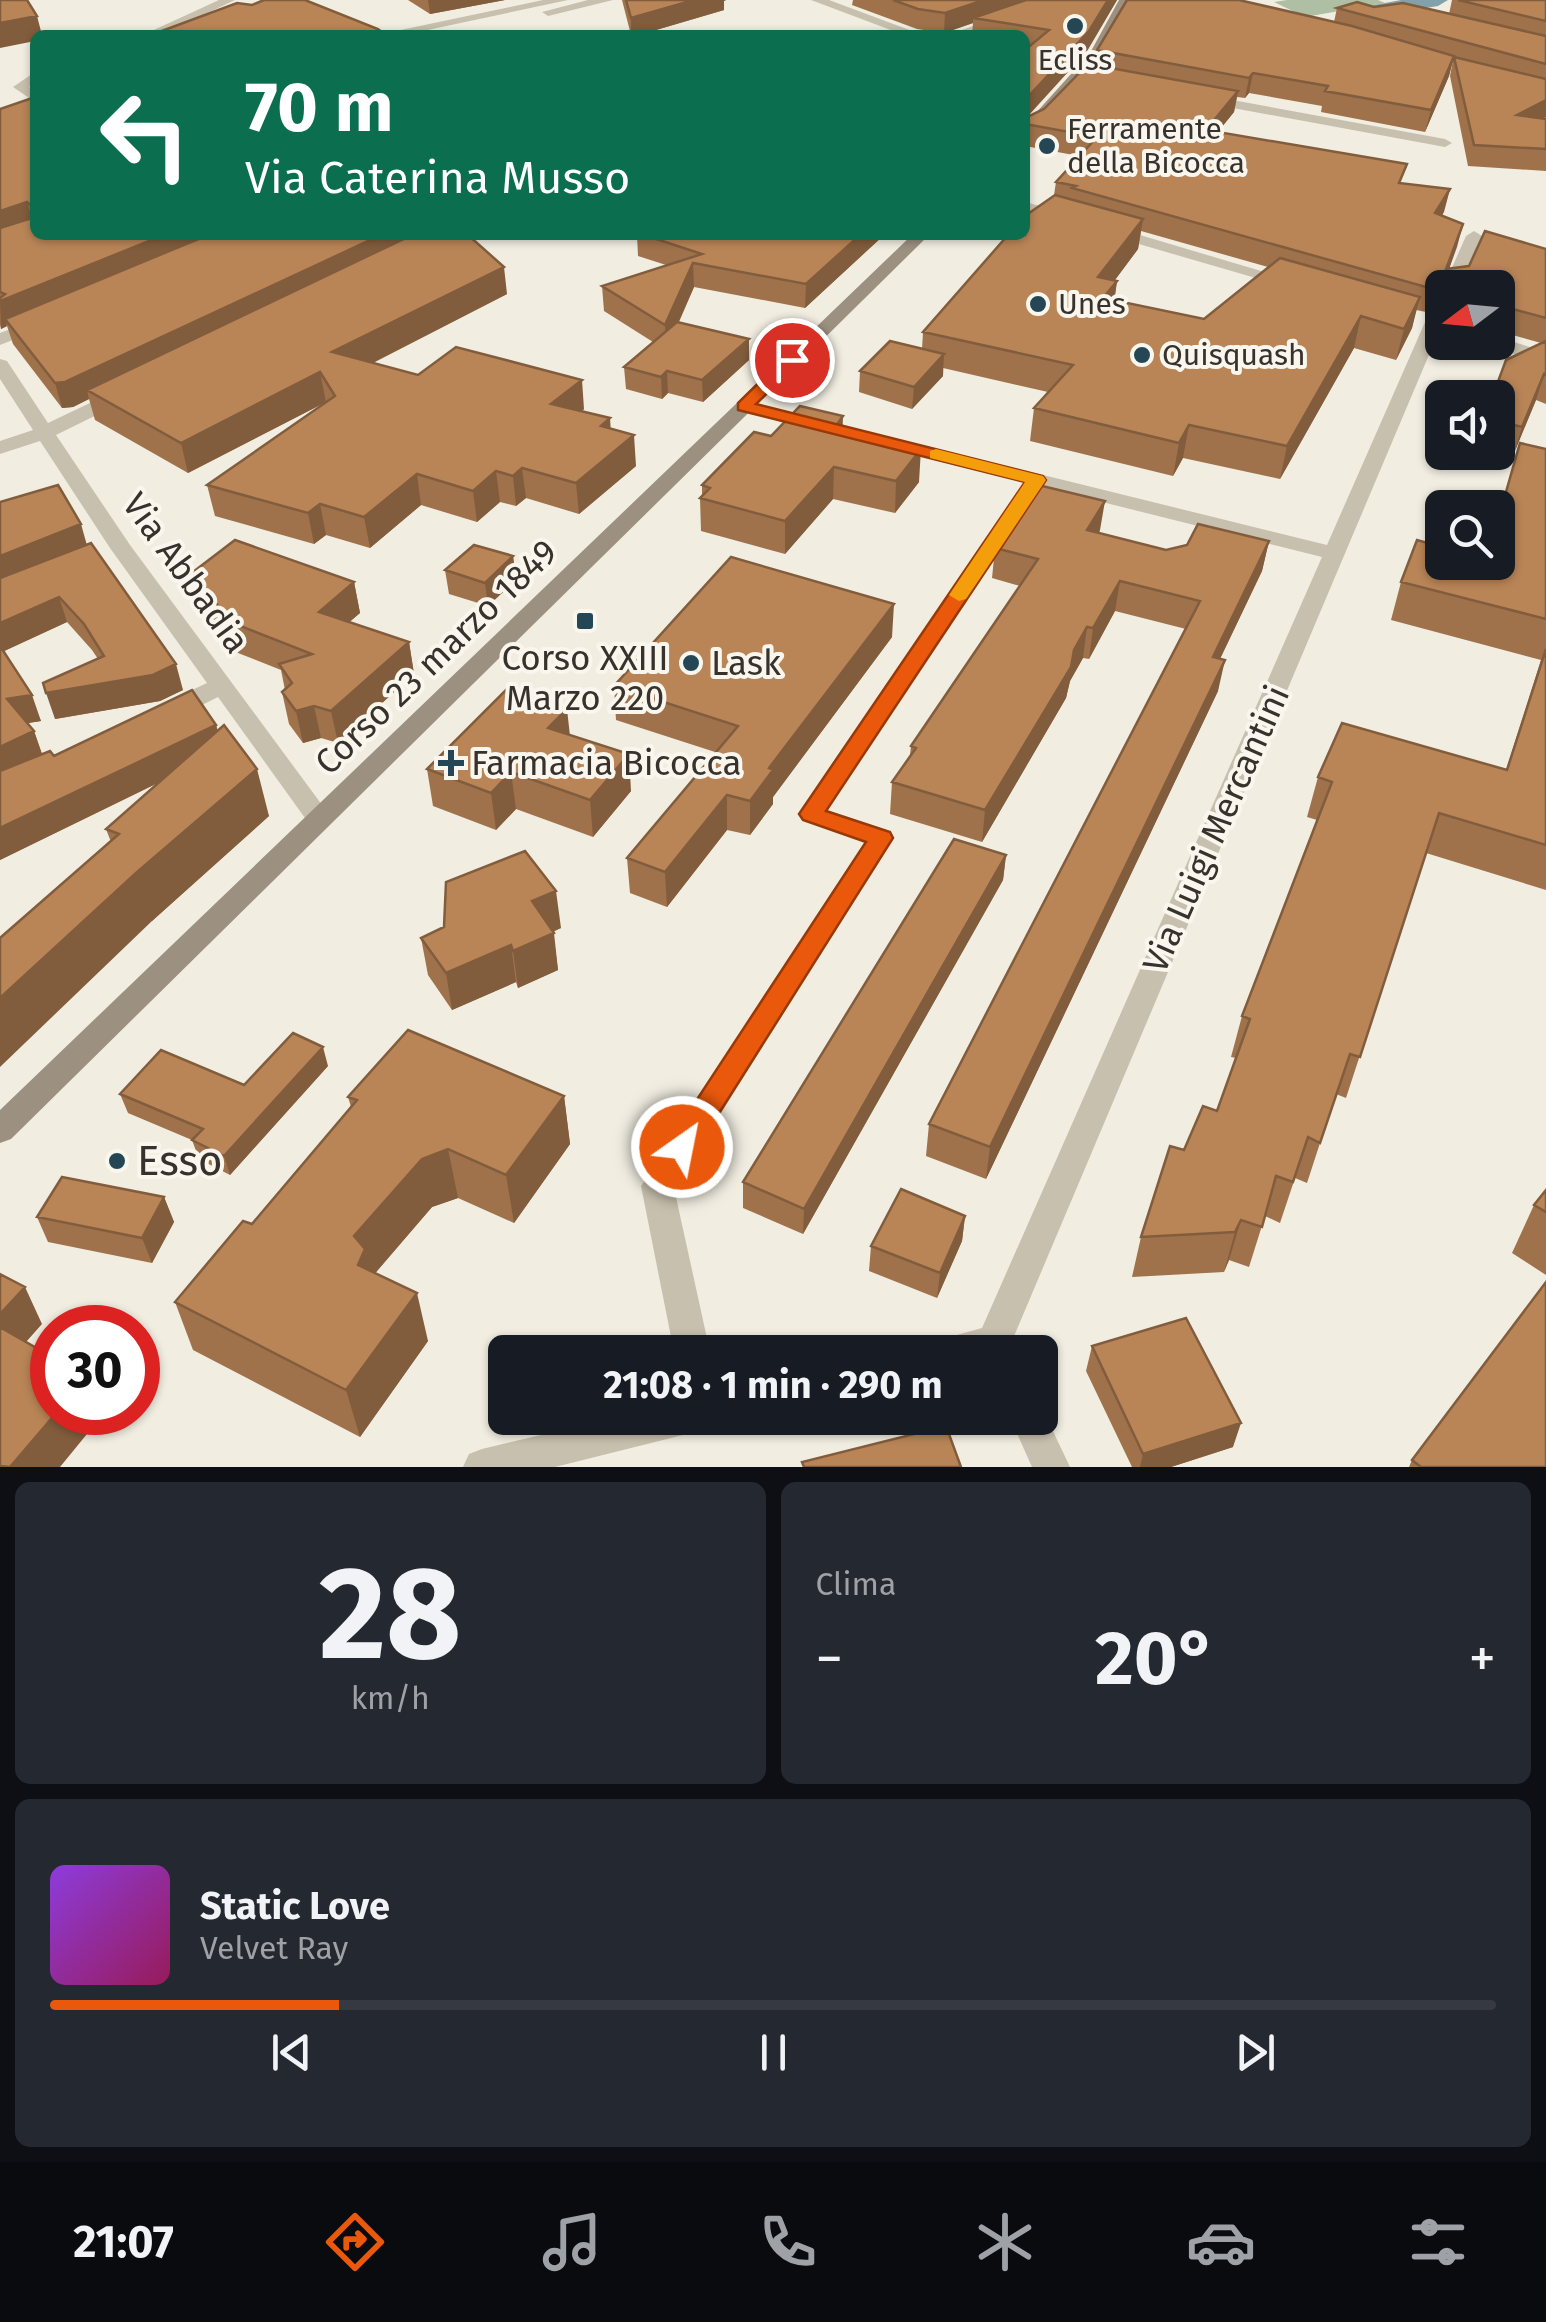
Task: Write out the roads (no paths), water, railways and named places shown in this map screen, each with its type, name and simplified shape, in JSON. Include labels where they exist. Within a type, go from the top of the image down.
[{"type":"main road","points":[[1030,129],[1089,78],[1125,0]]},
{"type":"main road","name":"Corso 23 marzo 1849","points":[[0,1130],[916,240]]},
{"type":"street","points":[[161,30],[230,0]]},
{"type":"street","points":[[409,30],[562,0]]},
{"type":"street","points":[[461,30],[608,0]]},
{"type":"street","points":[[817,0],[902,30]]},
{"type":"street","points":[[970,30],[1064,0]]},
{"type":"street","points":[[1182,95],[1445,143]]},
{"type":"street","points":[[18,111],[30,109]]},
{"type":"street","points":[[1030,207],[1300,286]]},
{"type":"street","points":[[1458,270],[1474,236]]},
{"type":"street","points":[[0,340],[54,317]]},
{"type":"street","name":"Via Luigi Mercantini","points":[[1001,1335],[1336,554],[1425,335]]},
{"type":"street","points":[[1515,348],[1523,351]]},
{"type":"street","name":"Via Abbadia","points":[[0,365],[44,432],[112,551],[224,685],[319,819]]},
{"type":"street","points":[[0,448],[44,432],[144,384]]},
{"type":"street","points":[[744,406],[834,429]]},
{"type":"street","points":[[871,438],[1336,554]]},
{"type":"street","points":[[688,1335],[657,1186],[881,838],[811,814],[1037,480]]},
{"type":"street","points":[[138,726],[224,685]]},
{"type":"street","points":[[482,1467],[614,1435]]},
{"type":"street","points":[[1036,1435],[1051,1467]]},
{"type":"waterway","points":[[1365,12],[1438,0]]},
{"type":"place","name":"Ecliss","points":[[1075,26]]},
{"type":"place","name":"Ferramente della Bicocca","points":[[1047,146]]},
{"type":"place","name":"Unes","points":[[1038,304]]},
{"type":"place","name":"Quisquash","points":[[1142,355]]},
{"type":"place","name":"Corso XXIII Marzo 220","points":[[585,621]]},
{"type":"place","name":"Lask","points":[[691,663]]},
{"type":"place","name":"Farmacia Bicocca","points":[[451,763]]},
{"type":"place","name":"Esso","points":[[117,1161]]}]
